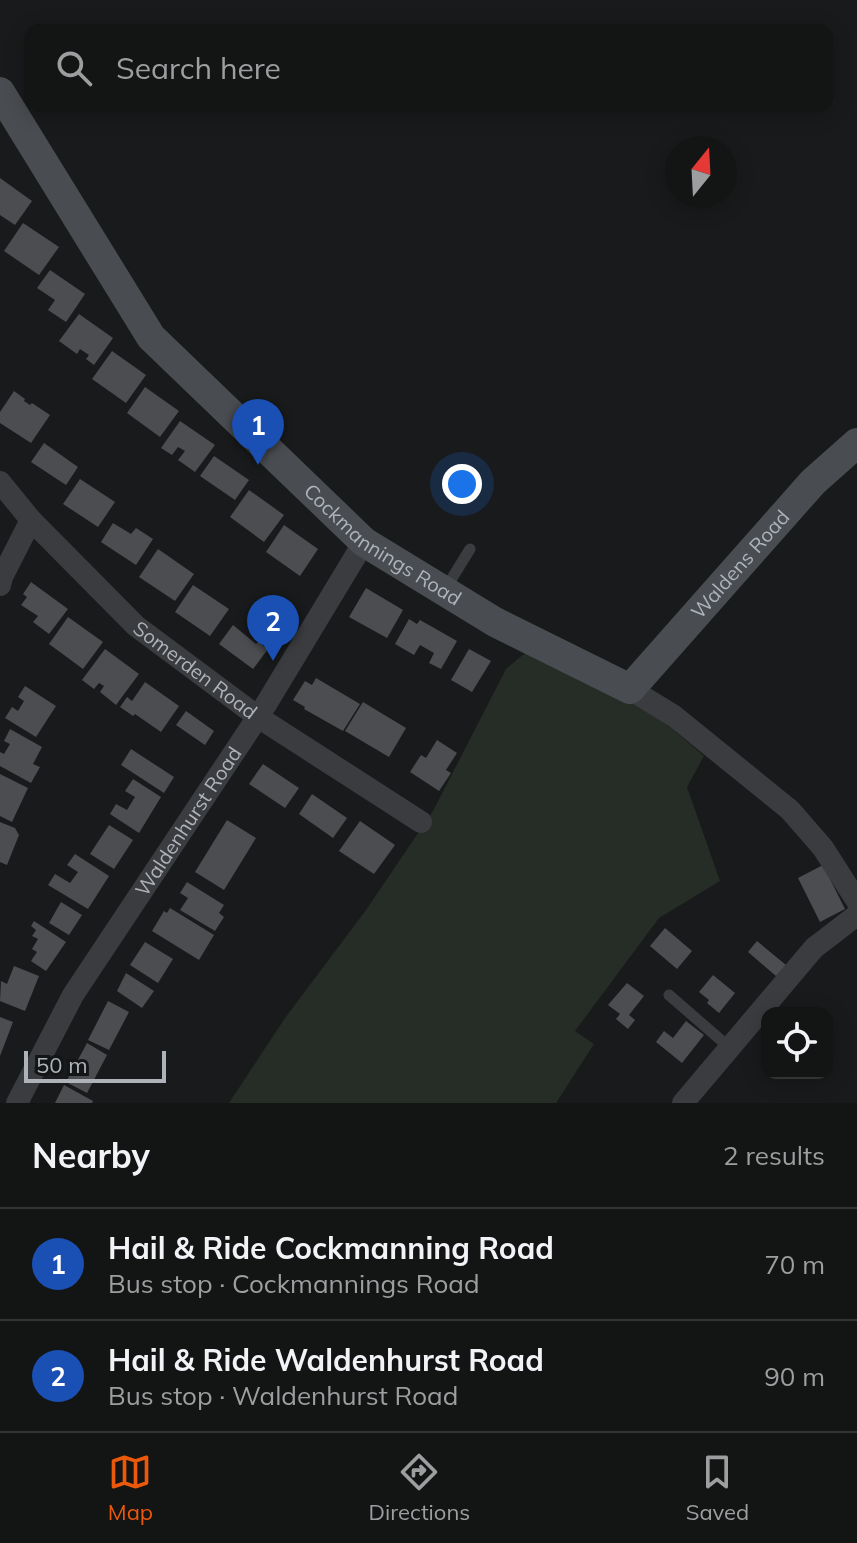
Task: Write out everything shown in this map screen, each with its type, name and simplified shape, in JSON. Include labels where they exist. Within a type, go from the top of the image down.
[{"type":"street","name":"Cockmannings Road","points":[[0,92],[151,337],[364,542],[495,622],[630,689],[674,716],[790,810],[823,848],[857,901]]},
{"type":"street","name":"Waldens Road","points":[[630,689],[813,482],[857,443]]},
{"type":"street","name":"Somerden Road","points":[[0,482],[31,520],[136,626],[258,717],[421,822]]},
{"type":"street","points":[[0,585],[31,520]]},
{"type":"street","name":"Waldenhurst Road","points":[[17,1103],[73,995],[258,717],[364,542]]},
{"type":"street","points":[[683,1103],[814,948],[857,915]]},
{"type":"lane","points":[[444,592],[470,549]]},
{"type":"lane","points":[[669,995],[730,1048]]},
{"type":"shaded area","points":[[530,649],[651,711],[704,756],[687,787],[720,881],[659,918],[575,1031],[594,1044],[556,1103],[229,1103],[285,1018],[366,910],[433,811],[506,669]]},
{"type":"building","points":[[0,178],[32,201],[15,225],[0,215]]},
{"type":"building","points":[[23,223],[59,247],[39,275],[4,251]]},
{"type":"building","points":[[50,270],[85,294],[66,322],[48,310],[55,300],[37,288]]},
{"type":"building","points":[[79,314],[113,338],[94,365],[86,359],[89,355],[80,349],[77,354],[59,341]]},
{"type":"building","points":[[112,351],[146,375],[126,403],[92,379]]},
{"type":"building","points":[[145,387],[179,411],[160,437],[127,413]]},
{"type":"building","points":[[14,391],[30,405],[32,403],[50,415],[31,443],[0,423],[0,412]]},
{"type":"building","points":[[180,421],[215,445],[195,472],[178,460],[185,451],[178,447],[172,455],[161,448]]},
{"type":"building","points":[[44,443],[78,467],[66,485],[31,462]]},
{"type":"building","points":[[214,456],[249,480],[235,500],[200,476]]},
{"type":"building","points":[[80,479],[115,502],[98,527],[63,504]]},
{"type":"building","points":[[249,490],[284,515],[264,542],[230,517]]},
{"type":"building","points":[[113,523],[131,534],[136,528],[153,539],[136,565],[101,542]]},
{"type":"building","points":[[284,525],[318,549],[300,576],[266,552]]},
{"type":"building","points":[[158,549],[194,574],[175,601],[139,577]]},
{"type":"building","points":[[31,582],[68,609],[49,634],[33,622],[38,616],[21,605],[27,597],[23,594]]},
{"type":"building","points":[[193,585],[229,609],[210,636],[175,612]]},
{"type":"building","points":[[366,588],[403,610],[387,638],[349,617]]},
{"type":"building","points":[[68,617],[103,642],[83,669],[49,644]]},
{"type":"building","points":[[409,619],[417,624],[420,620],[457,641],[441,669],[429,663],[434,653],[420,645],[414,655],[395,644]]},
{"type":"building","points":[[233,625],[256,644],[258,642],[268,649],[253,669],[219,644]]},
{"type":"building","points":[[105,649],[139,674],[116,705],[100,692],[104,686],[99,683],[94,689],[82,680]]},
{"type":"building","points":[[469,649],[491,661],[472,692],[451,680]]},
{"type":"building","points":[[316,678],[360,704],[343,731],[293,700],[305,681],[312,685]]},
{"type":"building","points":[[145,682],[179,706],[161,732],[120,707],[127,697],[132,701]]},
{"type":"building","points":[[25,686],[56,706],[36,737],[5,718],[12,707],[18,711],[24,701],[18,697]]},
{"type":"building","points":[[363,702],[406,728],[389,757],[345,731]]},
{"type":"building","points":[[186,711],[214,731],[205,745],[176,725]]},
{"type":"building","points":[[10,729],[42,747],[33,764],[40,767],[31,783],[0,766],[0,752],[4,754],[10,744],[4,741]]},
{"type":"building","points":[[437,740],[457,753],[446,770],[451,773],[439,791],[410,772],[421,755],[426,758]]},
{"type":"building","points":[[131,749],[174,777],[164,793],[121,765]]},
{"type":"building","points":[[263,764],[299,788],[285,808],[249,784]]},
{"type":"building","points":[[0,774],[28,788],[12,822],[0,816]]},
{"type":"building","points":[[133,779],[161,797],[139,833],[110,814],[116,804],[127,810],[135,797],[125,791]]},
{"type":"building","points":[[312,794],[347,818],[333,838],[299,814]]},
{"type":"building","points":[[227,820],[256,838],[224,890],[195,872]]},
{"type":"building","points":[[360,821],[395,845],[374,874],[339,851]]},
{"type":"building","points":[[0,822],[15,828],[19,835],[7,865],[0,862]]},
{"type":"building","points":[[109,825],[133,840],[114,869],[90,854]]},
{"type":"building","points":[[75,854],[109,876],[88,909],[48,885],[55,874],[70,883],[78,872],[67,865]]},
{"type":"building","points":[[823,865],[845,909],[820,922],[798,878]]},
{"type":"building","points":[[187,882],[224,905],[219,913],[224,917],[215,931],[180,910],[188,898],[180,893]]},
{"type":"building","points":[[61,902],[82,915],[69,935],[49,923]]},
{"type":"building","points":[[170,908],[214,935],[199,960],[152,931],[164,911],[167,913]]},
{"type":"building","points":[[34,921],[66,942],[46,971],[31,961],[37,952],[32,949],[38,939],[32,936],[36,930],[31,926]]},
{"type":"building","points":[[665,928],[692,951],[677,969],[650,946]]},
{"type":"building","points":[[757,941],[786,965],[776,976],[748,952]]},
{"type":"building","points":[[145,942],[173,959],[158,983],[130,965]]},
{"type":"building","points":[[14,966],[39,976],[25,1011],[0,1001],[1,981],[7,984]]},
{"type":"building","points":[[126,973],[154,991],[142,1008],[117,991]]},
{"type":"building","points":[[713,975],[735,993],[719,1013],[699,992]]},
{"type":"building","points":[[627,983],[644,996],[629,1015],[635,1020],[628,1029],[616,1019],[620,1014],[608,1005]]},
{"type":"building","points":[[108,1001],[129,1012],[109,1050],[88,1040]]},
{"type":"building","points":[[0,1017],[13,1022],[0,1056]]},
{"type":"building","points":[[686,1021],[704,1035],[682,1063],[656,1042],[664,1031],[673,1038]]},
{"type":"building","points":[[87,1043],[107,1055],[87,1093],[66,1082]]},
{"type":"building","points":[[64,1085],[93,1101],[92,1103],[55,1103]]},
{"type":"place","name":"Hail & Ride Cockmanning Road","points":[[258,465]]},
{"type":"place","name":"Hail & Ride Waldenhurst Road","points":[[273,661]]}]
